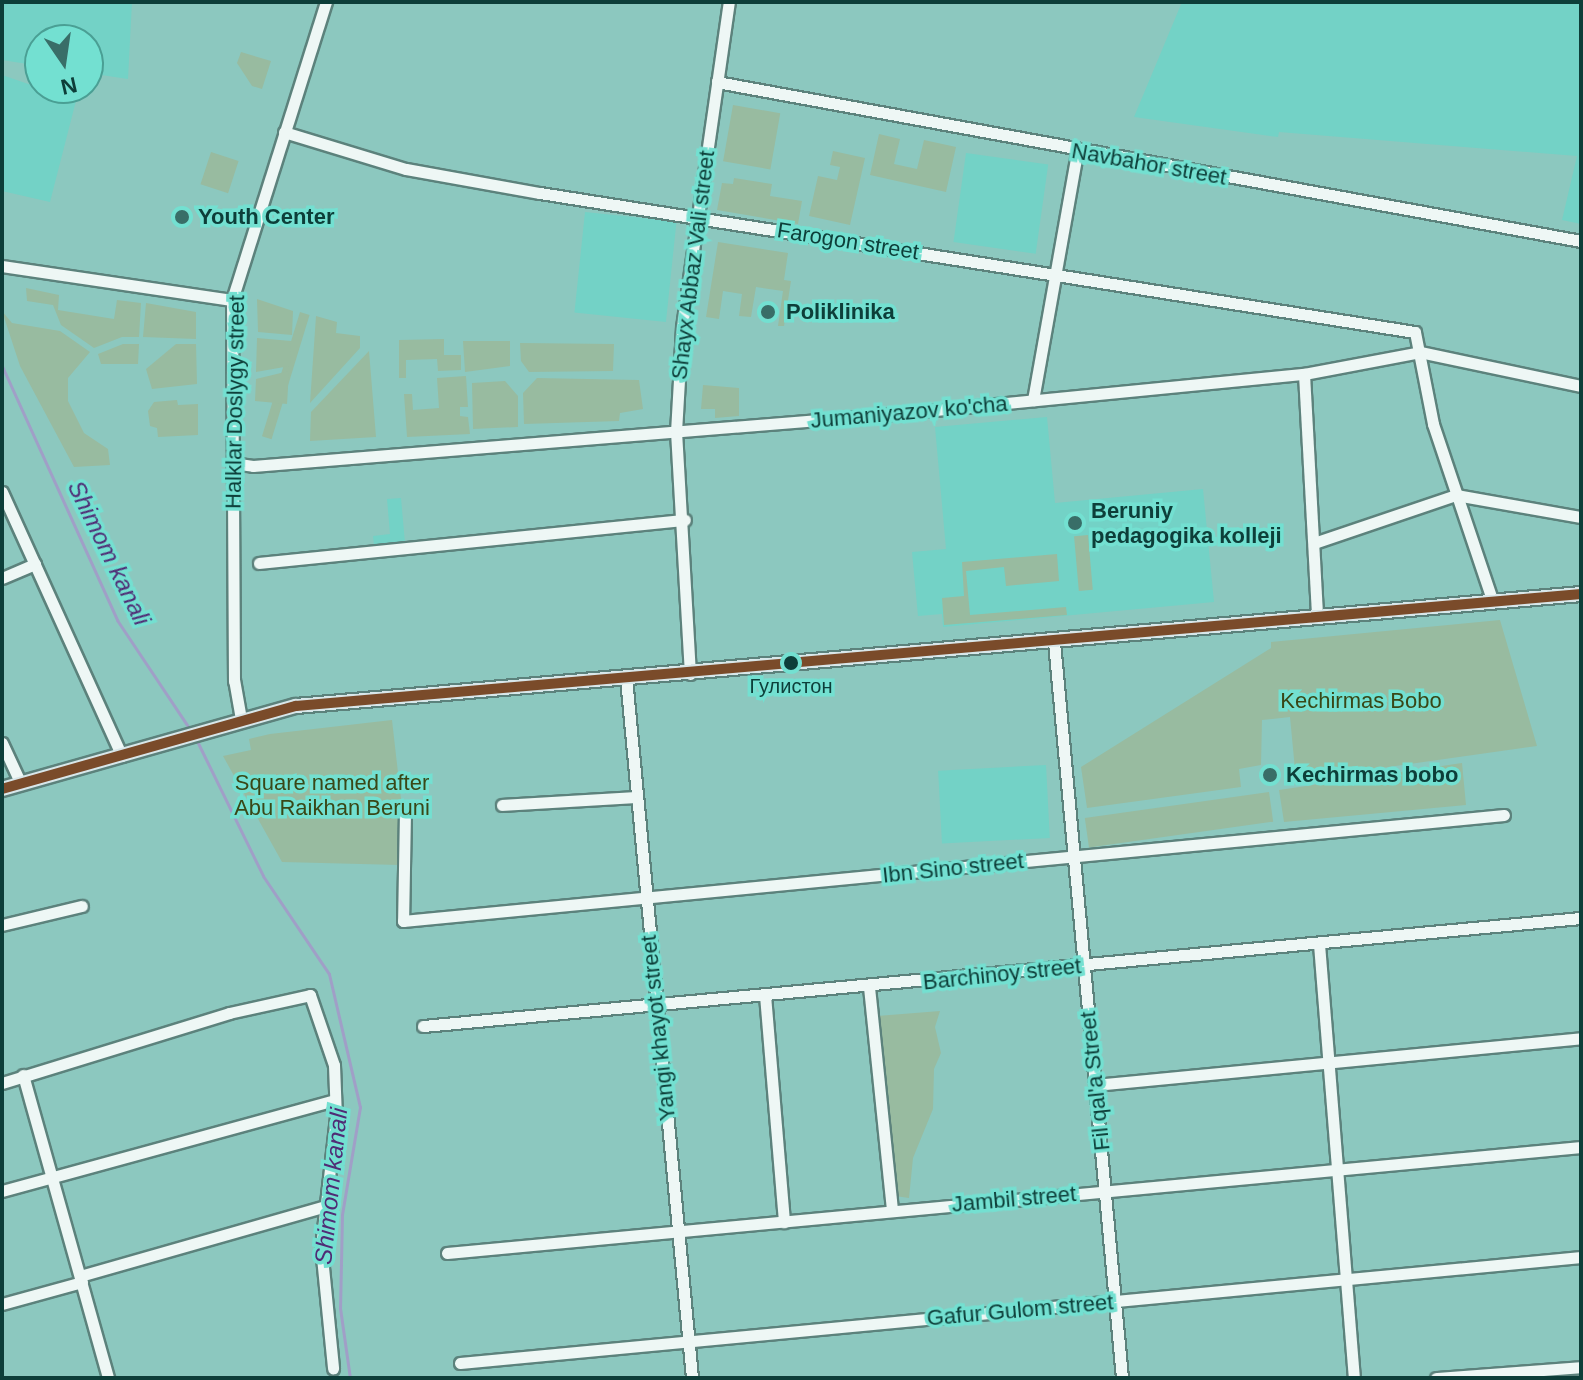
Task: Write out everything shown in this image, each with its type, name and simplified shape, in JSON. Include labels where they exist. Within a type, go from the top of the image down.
[{"type":"main road","points":[[2,789],[209,732],[241,719],[296,706],[1581,594]]},
{"type":"street","name":"Halklar Doslygy street","points":[[241,719],[234,681],[232,300],[326,2]]},
{"type":"street","name":"Shayx Abbaz Vali street","points":[[690,674],[685,520],[676,432],[682,327],[729,2]]},
{"type":"street","name":"Navbahor street","points":[[717,82],[1077,152],[1581,241]]},
{"type":"street","name":"Farogon street","points":[[284,132],[406,169],[1415,332],[1420,352]]},
{"type":"street","points":[[1033,400],[1077,152]]},
{"type":"street","points":[[2,266],[232,300]]},
{"type":"street","points":[[1420,352],[1433,424],[1493,602]]},
{"type":"street","name":"Jumaniyazov ko'cha","points":[[232,463],[253,466],[1033,400],[1304,374],[1420,352],[1581,386]]},
{"type":"street","points":[[1304,374],[1317,617]]},
{"type":"street","points":[[2,492],[122,756]]},
{"type":"street","points":[[1314,543],[1456,495],[1581,517]]},
{"type":"street","points":[[259,563],[685,520]]},
{"type":"street","points":[[2,578],[35,564]]},
{"type":"street","name":"Fil qal'a Street","points":[[1054,642],[1122,1378]]},
{"type":"street","name":"Yangi khayot street","points":[[626,678],[643,898],[658,1005],[692,1378]]},
{"type":"street","points":[[2,743],[21,784]]},
{"type":"street","points":[[502,805],[635,797]]},
{"type":"street","name":"Ibn Sino street","points":[[405,811],[403,921],[1504,815]]},
{"type":"street","points":[[2,925],[82,906]]},
{"type":"street","name":"Barchinoy street","points":[[423,1026],[869,987],[1581,918]]},
{"type":"street","points":[[1319,944],[1326,1063],[1340,1171],[1349,1281],[1354,1378]]},
{"type":"street","points":[[869,987],[892,1211]]},
{"type":"street","points":[[2,1083],[229,1013],[310,995],[334,1065],[335,1100],[321,1247],[333,1368]]},
{"type":"street","points":[[765,995],[784,1222]]},
{"type":"street","points":[[1095,1085],[1581,1038]]},
{"type":"street","points":[[23,1075],[108,1378]]},
{"type":"street","points":[[2,1191],[335,1100]]},
{"type":"street","name":"Jambil street","points":[[447,1253],[677,1234],[1106,1190],[1581,1147]]},
{"type":"street","points":[[2,1304],[326,1206]]},
{"type":"street","name":"Gafur Gulom street","points":[[460,1363],[1581,1257]]},
{"type":"street","points":[[1436,1378],[1581,1367]]},
{"type":"shaded area","points":[[2,2],[132,2],[128,79],[104,75],[104,24],[24,24],[24,63],[2,60]]},
{"type":"shaded area","points":[[1182,2],[1581,2],[1581,224],[1562,220],[1577,156],[1279,132],[1278,137],[1134,117]]},
{"type":"shaded area","points":[[2,75],[24,83],[24,104],[75,104],[50,202],[2,191]]},
{"type":"shaded area","points":[[966,153],[1048,165],[1036,254],[953,242]]},
{"type":"shaded area","points":[[585,212],[676,222],[666,322],[574,312]]},
{"type":"shaded area","name":"Beruniy pedagogika kolleji","points":[[1047,417],[1055,503],[1203,489],[1214,602],[943,627],[942,614],[918,616],[912,552],[946,549],[935,427]]},
{"type":"shaded area","points":[[401,498],[405,543],[374,545],[373,536],[390,534],[387,499]]},
{"type":"shaded area","points":[[1046,765],[1050,838],[942,844],[938,771]]},
{"type":"green space","points":[[241,52],[271,61],[262,89],[252,86],[237,63]]},
{"type":"green space","points":[[733,105],[780,113],[770,169],[723,161]]},
{"type":"green space","points":[[879,134],[900,139],[894,164],[917,169],[924,140],[956,147],[946,192],[870,175]]},
{"type":"green space","points":[[833,151],[865,158],[850,225],[809,216],[818,176],[837,180],[840,167],[830,165]]},
{"type":"green space","points":[[211,152],[239,161],[228,193],[200,184]]},
{"type":"green space","points":[[734,178],[772,184],[770,196],[802,201],[798,224],[717,210],[722,183],[733,184]]},
{"type":"green space","points":[[718,242],[788,253],[784,280],[791,281],[784,326],[778,326],[783,291],[756,287],[751,317],[739,316],[742,294],[723,291],[719,319],[706,317]]},
{"type":"green space","points":[[26,288],[59,295],[58,310],[114,319],[117,300],[141,303],[139,337],[122,337],[94,348],[61,325],[53,305],[27,301]]},
{"type":"green space","points":[[257,299],[293,311],[292,335],[258,332]]},
{"type":"green space","points":[[146,303],[196,312],[196,339],[143,337]]},
{"type":"green space","points":[[2,311],[12,323],[60,331],[90,352],[68,378],[68,401],[84,433],[108,449],[110,465],[74,467],[20,366]]},
{"type":"green space","points":[[300,312],[310,315],[272,439],[262,436]]},
{"type":"green space","points":[[316,316],[337,322],[336,333],[360,336],[360,348],[310,403]]},
{"type":"green space","points":[[257,338],[291,341],[290,366],[256,372]]},
{"type":"green space","points":[[444,339],[444,355],[461,355],[461,370],[438,371],[437,359],[406,360],[406,378],[399,378],[399,340]]},
{"type":"green space","points":[[463,341],[510,341],[510,366],[465,372]]},
{"type":"green space","points":[[520,343],[614,344],[613,371],[529,372],[521,361]]},
{"type":"green space","points":[[123,344],[139,344],[138,364],[101,364],[98,354]]},
{"type":"green space","points":[[176,344],[196,344],[197,384],[152,389],[146,369]]},
{"type":"green space","points":[[369,351],[376,437],[310,441],[311,412]]},
{"type":"green space","points":[[289,371],[287,404],[255,401],[256,379]]},
{"type":"green space","points":[[466,376],[468,407],[460,407],[460,416],[468,417],[470,434],[407,437],[404,394],[412,394],[413,410],[439,408],[437,378]]},
{"type":"green space","points":[[537,378],[639,380],[643,409],[620,413],[619,421],[524,424],[523,393]]},
{"type":"green space","points":[[505,381],[518,396],[518,427],[473,429],[472,383]]},
{"type":"green space","points":[[703,385],[739,388],[739,416],[715,418],[715,409],[701,409]]},
{"type":"green space","points":[[177,400],[178,405],[198,404],[198,435],[158,437],[157,428],[150,426],[148,411],[154,402]]},
{"type":"green space","points":[[1088,535],[1093,590],[1079,591],[1074,536]]},
{"type":"green space","points":[[1057,554],[1059,581],[1006,586],[1004,567],[966,571],[970,615],[1066,607],[1067,615],[944,625],[942,598],[964,596],[962,562]]},
{"type":"green space","name":"Kechirmas Bobo","points":[[1500,620],[1537,746],[1296,780],[1290,717],[1262,720],[1261,765],[1239,769],[1241,787],[1087,808],[1081,767],[1271,648],[1271,642]]},
{"type":"green space","name":"Square named after Abu Raikhan Beruni","points":[[392,720],[401,799],[400,865],[282,862],[223,756],[251,750],[249,739],[270,734]]},
{"type":"green space","points":[[1462,763],[1466,805],[1284,822],[1279,790]]},
{"type":"green space","points":[[1269,792],[1273,822],[1089,848],[1085,818]]},
{"type":"green space","points":[[940,1011],[935,1027],[941,1053],[934,1069],[933,1109],[913,1158],[909,1198],[895,1196],[877,1016]]},
{"type":"waterway","name":"Shimom kanali","points":[[2,366],[117,620],[191,731]]},
{"type":"waterway","name":"Shimom kanali","points":[[197,741],[263,876],[329,974],[360,1107],[342,1215],[340,1308],[350,1378]]},
{"type":"transit line","points":[[2,789],[296,706],[1581,594]]},
{"type":"place","name":"Youth Center","points":[[182,217]]},
{"type":"place","name":"Poliklinika","points":[[768,312]]},
{"type":"place","name":"Beruniy pedagogika kolleji","points":[[1075,523]]},
{"type":"place","name":"Гулистон","points":[[791,663]]},
{"type":"place","name":"Kechirmas bobo","points":[[1270,775]]}]
